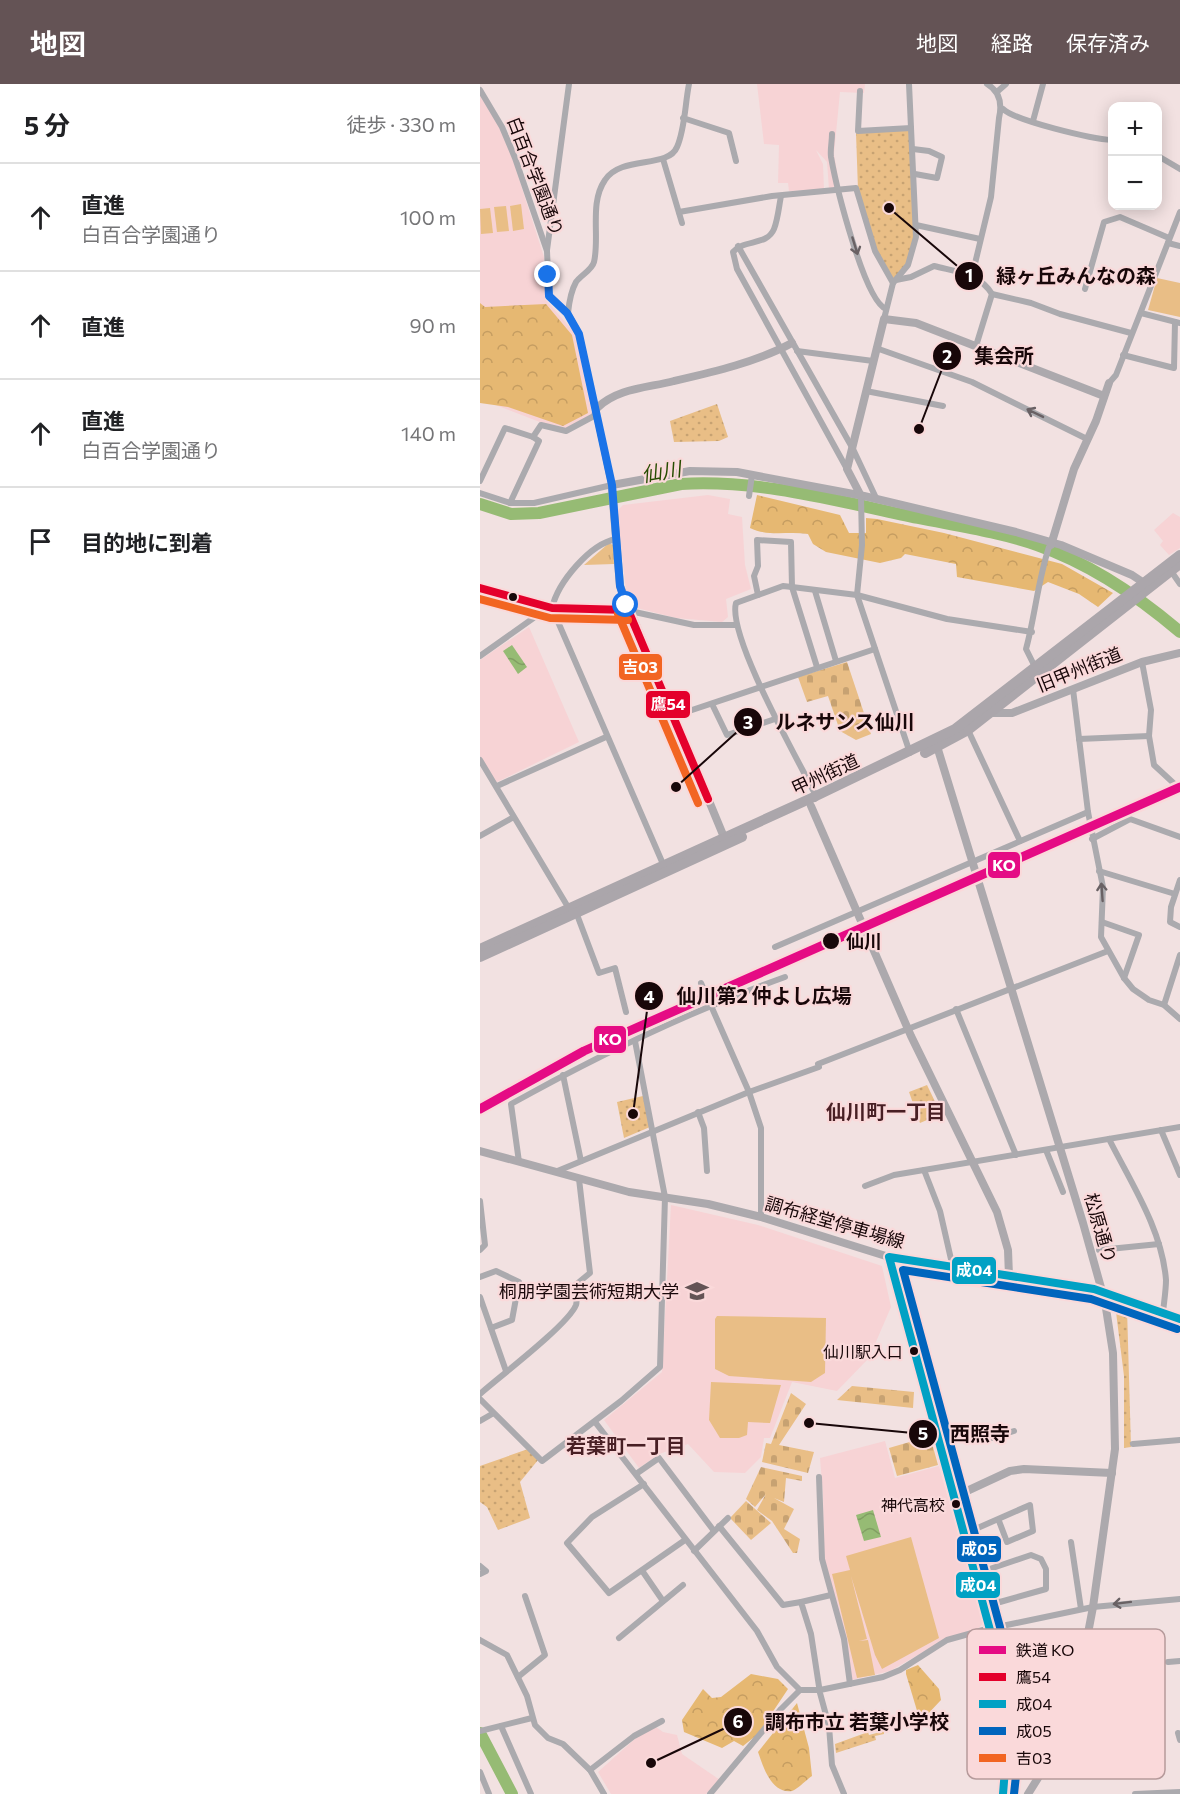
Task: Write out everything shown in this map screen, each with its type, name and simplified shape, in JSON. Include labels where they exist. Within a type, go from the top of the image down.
[{"type":"highway","name":"甲州街道","points":[[480,949],[572,910],[968,730],[1180,555]]},
{"type":"highway","name":"甲州街道","points":[[1144,586],[1175,568]]},
{"type":"highway","name":"甲州街道","points":[[814,801],[910,753],[936,744],[1128,599]]},
{"type":"highway","name":"甲州街道","points":[[480,957],[663,864],[725,840]]},
{"type":"main road","points":[[861,499],[847,469],[884,319],[916,323],[1104,396]]},
{"type":"main road","points":[[597,408],[619,393],[677,381],[779,350],[792,343]]},
{"type":"main road","points":[[1051,545],[1074,469],[1109,383]]},
{"type":"main road","points":[[725,840],[620,586],[612,487],[690,471],[752,478],[861,499],[878,500],[1051,545],[1144,586]]},
{"type":"main road","points":[[480,588],[550,608],[628,610]]},
{"type":"main road","name":"旧甲州街道","points":[[978,712],[1004,714],[1019,711],[1142,662],[1180,653]]},
{"type":"main road","points":[[1014,694],[1015,704],[1019,711]]},
{"type":"main road","name":"松原通り","points":[[936,744],[1060,1148],[1108,1317],[1116,1387],[1112,1473],[1090,1629]]},
{"type":"main road","points":[[814,801],[866,937],[1003,1230],[1009,1276]]},
{"type":"main road","name":"調布経堂停車場線","points":[[480,1151],[629,1192],[761,1217],[889,1257],[1101,1292],[1180,1319]]},
{"type":"main road","points":[[889,1257],[990,1629]]},
{"type":"main road","points":[[954,1497],[1010,1471],[1024,1469],[1112,1473]]},
{"type":"main road","points":[[1003,1794],[1005,1779]]},
{"type":"main road","name":"松原通り","points":[[1028,1794],[1037,1779]]},
{"type":"street","points":[[547,250],[569,84]]},
{"type":"street","points":[[567,313],[574,286],[594,263],[599,193],[604,181],[612,171],[626,165],[663,159],[677,148],[688,84]]},
{"type":"street","points":[[884,319],[894,281],[910,259],[915,243],[915,174],[909,84]]},
{"type":"street","points":[[987,84],[998,92],[1003,109],[1011,115],[1080,135],[1108,139]]},
{"type":"street","points":[[998,92],[1006,84]]},
{"type":"street","points":[[1033,120],[1043,84]]},
{"type":"street","name":"白百合学園通り","points":[[480,90],[502,127],[515,158],[547,250],[549,296],[567,313],[579,334],[597,408],[612,487]]},
{"type":"street","points":[[860,92],[858,131],[911,128]]},
{"type":"street","points":[[972,276],[991,197],[999,118],[1003,109]]},
{"type":"street","points":[[683,118],[729,133],[736,161]]},
{"type":"street","points":[[832,134],[831,154],[838,191],[865,281],[876,303],[886,309]]},
{"type":"street","points":[[913,149],[928,151],[942,157],[938,178],[915,174]]},
{"type":"street","points":[[1162,158],[1180,169]]},
{"type":"street","points":[[663,159],[682,223]]},
{"type":"street","points":[[679,212],[781,196],[858,190],[875,251],[894,281]]},
{"type":"street","points":[[781,196],[773,230],[766,239],[738,246],[733,252],[737,269],[779,350],[847,469]]},
{"type":"street","points":[[1109,383],[1116,375],[1180,212]]},
{"type":"street","points":[[1085,290],[1104,222],[1120,217],[1180,246]]},
{"type":"street","points":[[916,225],[934,227],[980,239]]},
{"type":"street","points":[[738,246],[853,449],[878,500]]},
{"type":"street","points":[[894,281],[911,277],[931,266],[972,276],[985,283],[992,294],[1031,303],[1060,314],[1105,324],[1131,333]]},
{"type":"street","points":[[976,346],[992,294]]},
{"type":"street","points":[[1123,355],[1174,368],[1178,323],[1141,313]]},
{"type":"street","points":[[876,348],[972,382],[1088,439]]},
{"type":"street","points":[[797,351],[873,361]]},
{"type":"street","points":[[799,384],[811,377]]},
{"type":"street","points":[[866,391],[943,406]]},
{"type":"street","points":[[533,437],[541,425],[556,431],[574,428],[594,416],[597,408]]},
{"type":"street","points":[[480,481],[505,428],[539,441],[510,503]]},
{"type":"street","points":[[749,496],[752,478]]},
{"type":"street","points":[[480,493],[510,503],[546,502],[612,487]]},
{"type":"street","points":[[861,499],[862,545],[857,595],[910,753]]},
{"type":"street","points":[[480,656],[550,608],[557,593],[588,556],[607,540],[616,539]]},
{"type":"street","points":[[758,595],[754,576],[758,566],[757,540],[791,542],[792,587],[816,667]]},
{"type":"street","points":[[1035,667],[1026,649],[1032,633],[1045,560],[1051,545]]},
{"type":"street","points":[[1175,568],[1180,584]]},
{"type":"street","points":[[814,801],[775,719],[736,625],[736,603],[783,586],[857,595],[946,619],[1032,633]]},
{"type":"street","points":[[815,591],[836,661]]},
{"type":"street","points":[[550,608],[663,864]]},
{"type":"street","points":[[628,610],[636,615],[694,626],[736,625]]},
{"type":"street","points":[[674,716],[875,649]]},
{"type":"street","points":[[1142,662],[1151,710],[1149,736],[1154,765],[1180,789]]},
{"type":"street","points":[[1073,689],[1088,815],[1103,887],[1101,938],[1124,978],[1149,1000],[1164,1005],[1180,1019]]},
{"type":"street","points":[[712,704],[727,735],[775,719]]},
{"type":"street","points":[[968,730],[1020,841]]},
{"type":"street","points":[[1079,739],[1149,736]]},
{"type":"street","points":[[497,786],[606,737]]},
{"type":"street","points":[[480,760],[497,786],[512,818],[572,910],[599,973],[615,968],[626,1012]]},
{"type":"street","points":[[480,780],[489,775]]},
{"type":"street","points":[[775,947],[1020,841],[1088,815]]},
{"type":"street","points":[[480,836],[512,818]]},
{"type":"street","points":[[1092,837],[1130,819],[1180,837]]},
{"type":"street","points":[[1099,871],[1175,894]]},
{"type":"street","points":[[1180,880],[1170,922],[1180,927]]},
{"type":"street","points":[[1102,922],[1139,935],[1124,978]]},
{"type":"street","points":[[554,1173],[698,1112],[1107,951]]},
{"type":"street","points":[[1164,1005],[1180,955]]},
{"type":"street","points":[[519,1162],[511,1104],[564,1075],[711,1005],[785,977]]},
{"type":"street","points":[[702,983],[749,1092],[761,1128],[763,1149],[761,1217]]},
{"type":"street","points":[[956,1009],[1016,1155]]},
{"type":"street","points":[[480,1399],[492,1414],[542,1461],[595,1422],[660,1367],[665,1197],[654,1130],[635,1041]]},
{"type":"street","points":[[564,1075],[581,1161]]},
{"type":"street","points":[[698,1112],[704,1128],[707,1171]]},
{"type":"street","points":[[865,1186],[894,1175],[1180,1127]]},
{"type":"street","points":[[1161,1130],[1180,1174]]},
{"type":"street","points":[[1109,1139],[1153,1227],[1159,1244],[1166,1281],[1163,1312]]},
{"type":"street","points":[[1046,1150],[1063,1192]]},
{"type":"street","points":[[924,1170],[940,1211],[953,1268]]},
{"type":"street","points":[[480,1394],[552,1333],[571,1311],[576,1297],[573,1287],[590,1273],[579,1179]]},
{"type":"street","points":[[480,1201],[485,1245],[480,1250]]},
{"type":"street","points":[[1099,1250],[1159,1244]]},
{"type":"street","points":[[480,1277],[496,1271],[519,1282],[512,1320],[491,1328]]},
{"type":"street","points":[[480,1297],[506,1371]]},
{"type":"street","points":[[480,1421],[492,1414]]},
{"type":"street","points":[[595,1422],[757,1631],[777,1667],[800,1690]]},
{"type":"street","points":[[992,1438],[1014,1431]]},
{"type":"street","points":[[1133,1444],[1180,1440]]},
{"type":"street","points":[[636,1474],[659,1458],[783,1605],[831,1595]]},
{"type":"street","points":[[819,1477],[822,1559],[844,1639],[850,1684]]},
{"type":"street","points":[[644,1484],[592,1516],[567,1543],[609,1593],[643,1572],[685,1540]]},
{"type":"street","points":[[964,1534],[999,1521],[1030,1505],[1034,1531],[1007,1542],[999,1521]]},
{"type":"street","points":[[694,1551],[728,1518]]},
{"type":"street","points":[[1071,1542],[1081,1609]]},
{"type":"street","points":[[975,1574],[1031,1555],[1041,1559],[1046,1569],[1046,1589],[1000,1602],[992,1600],[983,1603]]},
{"type":"street","points":[[480,1566],[486,1571],[480,1574]]},
{"type":"street","points":[[643,1572],[663,1601]]},
{"type":"street","points":[[619,1638],[683,1585]]},
{"type":"street","points":[[518,1677],[545,1655],[525,1596]]},
{"type":"street","points":[[994,1629],[1093,1607],[1180,1599]]},
{"type":"street","points":[[801,1602],[811,1634],[820,1690],[829,1726],[832,1765],[844,1794]]},
{"type":"street","points":[[710,1794],[786,1703],[800,1690],[820,1690],[883,1677],[900,1670],[947,1640],[967,1635]]},
{"type":"street","points":[[480,1640],[503,1651],[527,1696],[532,1718],[548,1738],[563,1744],[590,1770],[604,1794]]},
{"type":"street","points":[[1168,1662],[1180,1661]]},
{"type":"street","points":[[482,1730],[532,1718]]},
{"type":"street","points":[[590,1770],[634,1736],[662,1720]]},
{"type":"street","points":[[501,1726],[531,1794]]},
{"type":"street","points":[[480,1772],[489,1794]]},
{"type":"street","points":[[1135,1794],[1180,1792]]},
{"type":"shaded area","points":[[757,84],[865,84],[864,93],[840,92],[834,154],[840,188],[829,189],[827,162],[816,150],[823,164],[824,190],[789,191],[788,183],[778,183],[779,145],[764,144]]},
{"type":"shaded area","points":[[480,94],[499,127],[512,157],[544,257],[545,299],[575,333],[592,414],[566,429],[558,429],[480,399]]},
{"type":"shaded area","points":[[708,495],[730,499],[728,514],[742,517],[745,565],[751,589],[726,599],[728,617],[722,622],[676,618],[637,608],[626,591],[617,511],[623,505]]},
{"type":"shaded area","points":[[1173,513],[1180,517],[1180,548],[1169,555],[1160,545],[1163,541],[1154,530]]},
{"type":"shaded area","points":[[529,627],[579,742],[495,783],[480,756],[480,660]]},
{"type":"shaded area","points":[[671,1205],[758,1225],[882,1266],[891,1307],[869,1358],[837,1391],[792,1382],[770,1438],[764,1438],[761,1457],[745,1473],[714,1472],[688,1444],[659,1454],[639,1468],[604,1420],[662,1372]]},
{"type":"shaded area","points":[[885,1441],[895,1478],[939,1466],[983,1623],[979,1628],[967,1629],[967,1632],[946,1639],[890,1671],[852,1680],[824,1560],[820,1458]]},
{"type":"shaded area","points":[[656,1727],[663,1732],[677,1735],[682,1754],[720,1780],[706,1794],[611,1794],[598,1772],[636,1738]]},
{"type":"green space","points":[[911,128],[916,225],[910,259],[893,283],[878,258],[858,190],[856,133]]},
{"type":"green space","points":[[521,204],[524,229],[513,231],[510,206]]},
{"type":"green space","points":[[506,206],[509,231],[497,232],[494,207]]},
{"type":"green space","points":[[490,208],[493,233],[481,234],[480,209]]},
{"type":"green space","points":[[1157,278],[1180,283],[1180,317],[1148,310]]},
{"type":"green space","points":[[480,303],[485,307],[546,304],[572,335],[588,413],[563,426],[508,407],[480,403]]},
{"type":"green space","points":[[717,404],[728,437],[719,441],[674,442],[670,421]]},
{"type":"green space","points":[[757,495],[840,515],[849,533],[866,533],[866,518],[877,519],[944,533],[1062,564],[1113,593],[1098,607],[1079,594],[1048,582],[1034,591],[957,577],[956,564],[905,554],[901,558],[880,563],[826,552],[813,544],[808,534],[771,533],[750,528]]},
{"type":"green space","points":[[609,543],[613,545],[614,564],[584,565]]},
{"type":"green space","points":[[847,662],[871,734],[856,740],[840,731],[828,696],[807,702],[798,677]]},
{"type":"green space","points":[[927,1085],[941,1114],[920,1123],[909,1092]]},
{"type":"green space","points":[[643,1096],[650,1127],[624,1138],[617,1102]]},
{"type":"green space","points":[[1115,1304],[1127,1308],[1131,1447],[1124,1448],[1124,1376]]},
{"type":"green space","points":[[717,1316],[826,1318],[825,1373],[811,1382],[729,1376],[715,1369],[715,1319]]},
{"type":"green space","points":[[711,1382],[781,1385],[770,1423],[748,1422],[747,1435],[739,1438],[720,1438],[709,1420]]},
{"type":"green space","points":[[852,1386],[914,1392],[913,1408],[837,1400]]},
{"type":"green space","points":[[791,1393],[806,1404],[779,1445],[814,1452],[808,1473],[762,1462],[766,1443],[771,1444]]},
{"type":"green space","points":[[930,1436],[938,1465],[897,1476],[889,1448]]},
{"type":"green space","points":[[528,1449],[538,1460],[520,1482],[530,1518],[498,1530],[487,1507],[480,1502],[480,1466]]},
{"type":"green space","points":[[761,1467],[802,1476],[802,1481],[786,1478],[784,1502],[774,1498],[794,1509],[784,1529],[800,1539],[797,1553],[793,1553],[772,1521],[757,1510],[766,1494],[755,1507],[746,1499]]},
{"type":"green space","points":[[746,1501],[771,1523],[751,1540],[730,1518]]},
{"type":"green space","points":[[911,1537],[939,1638],[882,1669],[875,1655],[851,1576],[867,1639],[859,1641],[868,1640],[875,1675],[857,1678],[832,1574],[850,1570],[846,1556]]},
{"type":"green space","points":[[918,1665],[939,1689],[941,1700],[926,1716],[918,1714],[906,1674],[906,1670]]},
{"type":"green space","points":[[751,1674],[778,1679],[788,1689],[758,1734],[743,1746],[734,1741],[722,1748],[684,1732],[682,1720],[703,1689],[712,1698],[721,1697]]},
{"type":"green space","points":[[797,1703],[809,1748],[812,1776],[795,1790],[785,1791],[773,1784],[758,1752]]},
{"type":"green space","points":[[884,1731],[884,1734],[875,1736],[876,1740],[836,1753],[835,1744],[868,1732],[869,1735]]},
{"type":"water","points":[[512,645],[527,667],[518,674],[503,651]]},
{"type":"water","points":[[873,1510],[881,1537],[864,1541],[856,1515]]},
{"type":"waterway","name":"仙川","points":[[480,504],[511,514],[539,513],[681,484],[741,485],[800,493],[993,533],[1037,545],[1095,571],[1148,606],[1180,632]]},
{"type":"waterway","points":[[480,1733],[512,1794]]},
{"type":"rail line","name":"KO","points":[[480,1109],[584,1051],[1180,787]]},
{"type":"transit line","name":"鷹54","points":[[480,588],[552,608],[628,610]]},
{"type":"transit line","name":"吉03","points":[[480,599],[550,618],[628,620]]},
{"type":"transit line","name":"鷹54","points":[[628,610],[708,799]]},
{"type":"transit line","name":"吉03","points":[[618,614],[698,803]]},
{"type":"transit line","name":"成04","points":[[990,1629],[889,1257],[1094,1289],[1180,1319]]},
{"type":"transit line","name":"成05","points":[[1000,1629],[903,1270],[1091,1299],[1177,1329]]},
{"type":"transit line","name":"成04","points":[[1003,1794],[1004,1779]]},
{"type":"transit line","name":"成05","points":[[1014,1794],[1016,1779]]},
{"type":"place","name":"緑ヶ丘みんなの森","points":[[889,208]]},
{"type":"place","name":"集会所","points":[[919,429]]},
{"type":"place","name":"ルネサンス仙川","points":[[676,787]]},
{"type":"place","name":"仙川","points":[[831,941]]},
{"type":"place","name":"仙川第2 仲よし広場","points":[[633,1114]]},
{"type":"place","name":"桐朋学園芸術短期大学","points":[[697,1291]]},
{"type":"place","name":"仙川駅入口","points":[[914,1351]]},
{"type":"place","name":"西照寺","points":[[809,1423]]},
{"type":"place","name":"神代高校","points":[[956,1504]]},
{"type":"place","name":"調布市立 若葉小学校","points":[[651,1763]]},
{"type":"district","name":"仙川町一丁目","points":[[886,1111]]},
{"type":"district","name":"若葉町一丁目","points":[[626,1445]]},
{"type":"route","points":[[548,275],[551,300],[567,313],[579,334],[599,418],[612,485],[620,586],[626,605]]}]
